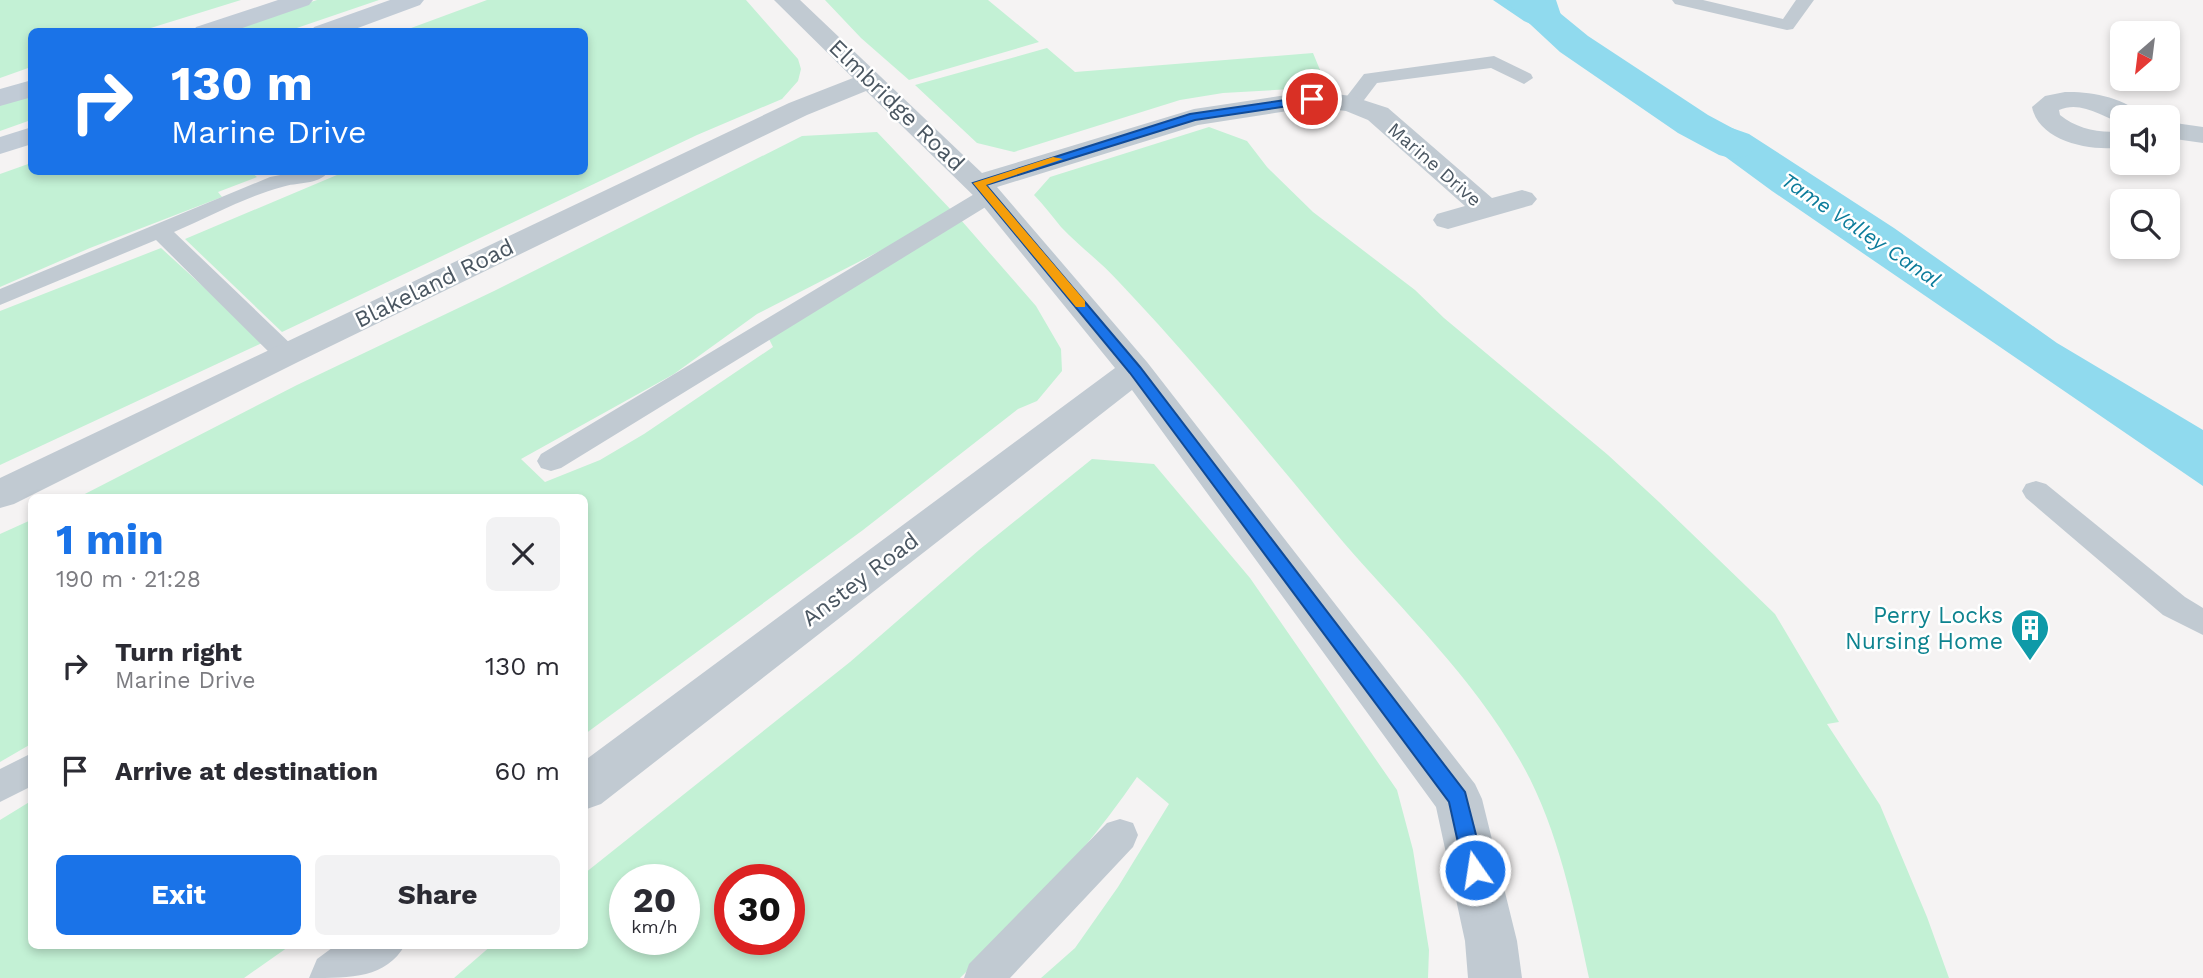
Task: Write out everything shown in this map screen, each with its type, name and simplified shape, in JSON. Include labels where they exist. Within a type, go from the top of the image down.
[{"type":"main road","points":[[217,28],[301,0]]},
{"type":"main road","points":[[334,28],[412,0]]},
{"type":"main road","points":[[0,98],[28,89]]},
{"type":"main road","points":[[0,146],[28,136]]},
{"type":"street","name":"Elmbridge Road","points":[[786,0],[984,189],[1135,370],[1458,799],[1491,942],[1494,978]]},
{"type":"street","name":"Blakeland Road","points":[[0,494],[797,109],[871,80]]},
{"type":"street","name":"Marine Drive","points":[[984,189],[1194,117],[1312,99],[1351,104],[1378,114],[1486,209]]},
{"type":"street","points":[[2110,110],[2089,102],[2061,100],[2045,107],[2049,119],[2061,128],[2082,136],[2110,138]]},
{"type":"street","points":[[2180,132],[2203,135]]},
{"type":"street","name":"Marine Drive","points":[[1448,220],[1522,199]]},
{"type":"street","name":"Anstey Road","points":[[588,786],[1135,370]]},
{"type":"street","points":[[336,978],[374,949]]},
{"type":"lane","points":[[1681,0],[1787,25],[1805,0]]},
{"type":"lane","points":[[1351,104],[1371,78],[1494,62],[1524,78]]},
{"type":"lane","points":[[0,298],[159,230],[271,176],[310,175]]},
{"type":"lane","points":[[551,461],[984,189]]},
{"type":"lane","points":[[159,230],[286,354]]},
{"type":"lane","points":[[2036,491],[2174,606],[2203,623]]},
{"type":"lane","points":[[0,787],[28,770]]},
{"type":"lane","points":[[983,978],[1120,835]]},
{"type":"green space","points":[[0,0],[241,0],[151,28],[28,28],[28,68],[0,78]]},
{"type":"green space","points":[[317,0],[379,0],[297,28],[234,28]]},
{"type":"green space","points":[[487,0],[746,0],[798,59],[801,69],[798,81],[782,99],[697,135],[282,332],[185,239],[337,175],[588,175],[588,28],[411,28]]},
{"type":"green space","points":[[825,0],[988,0],[1039,42],[909,80],[861,38]]},
{"type":"green space","points":[[1047,48],[1075,72],[1313,53],[1327,87],[1223,93],[1180,100],[1014,152],[977,143],[915,85]]},
{"type":"green space","points":[[28,96],[28,121],[0,131],[0,105]]},
{"type":"green space","points":[[1209,127],[1247,141],[1267,167],[1313,212],[1415,290],[1444,318],[1608,455],[1775,614],[1839,722],[1827,724],[1880,805],[1927,917],[1949,978],[1589,978],[1577,921],[1553,836],[1532,782],[1500,728],[1459,672],[1344,543],[1177,345],[1112,275],[1061,227],[1034,195],[1050,177]]},
{"type":"green space","points":[[877,132],[954,213],[757,314],[674,374],[521,459],[545,482],[600,460],[644,434],[773,347],[769,339],[961,220],[1036,306],[1061,349],[1062,371],[1037,401],[1018,409],[863,530],[588,732],[588,494],[85,494],[297,385],[494,291],[802,136]]},
{"type":"green space","points":[[28,164],[28,175],[257,177],[218,192],[222,197],[90,248],[0,287],[0,174]]},
{"type":"green space","points":[[161,248],[264,342],[0,465],[0,311]]},
{"type":"green space","points":[[1092,459],[1154,464],[1250,578],[1397,790],[1413,850],[1429,950],[1428,978],[1041,978],[1075,948],[1118,887],[1169,804],[1137,777],[1097,831],[1054,882],[960,978],[454,978],[487,949],[588,949],[588,871],[850,662],[979,550]]},
{"type":"green space","points":[[28,521],[28,746],[0,762],[0,534]]},
{"type":"green space","points":[[28,803],[28,949],[285,949],[244,978],[0,978],[0,820]]},
{"type":"water","points":[[1493,0],[1556,0],[1574,44],[1524,21]]},
{"type":"water","points":[[1663,104],[1749,134],[1894,228],[2057,343],[2203,430],[2203,486],[1772,191],[1678,122]]},
{"type":"waterway","name":"Tame Valley Canal","points":[[1522,0],[1574,44],[1693,124],[1734,146]]},
{"type":"slow traffic","points":[[1057,159],[979,183],[1080,304]]},
{"type":"place","name":"Perry Locks Nursing Home","points":[[2030,662]]},
{"type":"route","points":[[1312,99],[1194,117],[979,183],[1135,370],[1458,799],[1475,870]]}]
